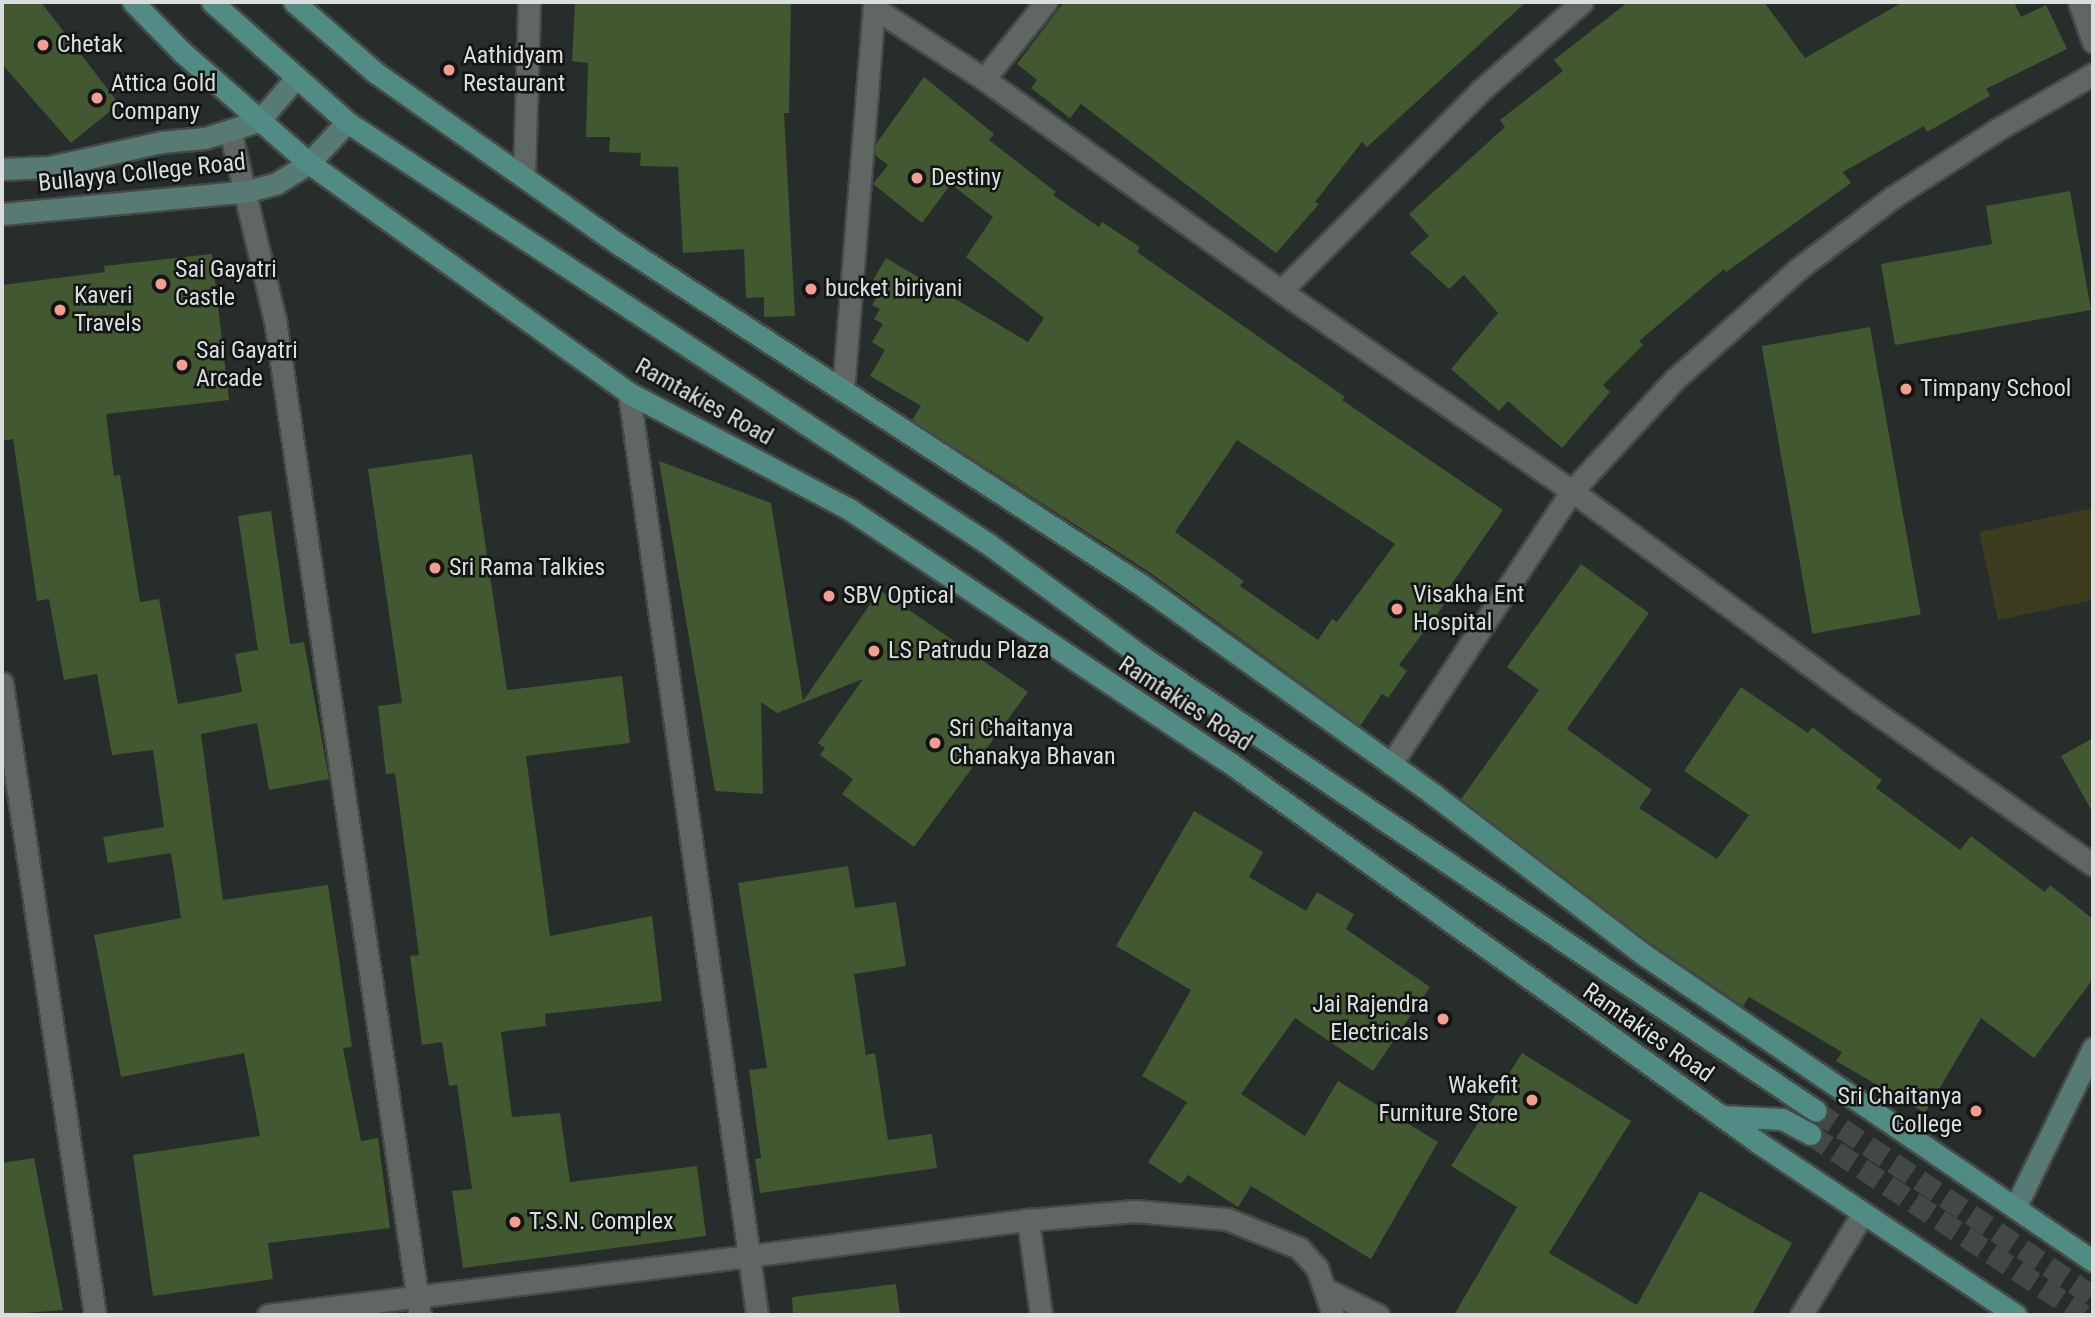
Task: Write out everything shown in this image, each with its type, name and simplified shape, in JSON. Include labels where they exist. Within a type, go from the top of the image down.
[{"type":"main road","name":"Ramtakies Road","points":[[133,2],[259,121],[309,163],[629,393],[849,509],[1226,760],[1720,1116],[2016,1315]]},
{"type":"main road","points":[[212,2],[295,79],[347,122],[987,543],[1155,666],[1815,1111]]},
{"type":"main road","points":[[294,2],[376,73],[524,175],[620,246],[1140,583],[1391,764],[1643,954],[2093,1261]]},
{"type":"main road","name":"Bullayya College Road","points":[[2,169],[73,163],[230,130],[259,121],[295,79]]},
{"type":"main road","name":"Bullayya College Road","points":[[2,214],[248,191],[277,183],[309,163],[347,122]]},
{"type":"main road","points":[[2015,1208],[2093,1048]]},
{"type":"main road","points":[[1764,1077],[1781,1050]]},
{"type":"main road","points":[[1720,1116],[1782,1119],[1810,1134]]},
{"type":"street","points":[[524,175],[529,2]]},
{"type":"street","points":[[984,79],[1046,2]]},
{"type":"street","points":[[1280,291],[1480,91],[1582,2]]},
{"type":"street","points":[[2079,2],[2093,42]]},
{"type":"street","points":[[843,391],[874,5],[984,79],[1280,291],[1572,491],[1858,701],[2093,865]]},
{"type":"street","points":[[1391,764],[1572,491],[1674,380],[1798,269],[1892,197],[1998,129],[2093,74]]},
{"type":"street","points":[[230,130],[248,191],[285,386],[419,1306]]},
{"type":"street","points":[[629,393],[757,1315]]},
{"type":"street","points":[[2,683],[95,1315]]},
{"type":"street","points":[[268,1315],[419,1306],[749,1256],[1028,1220],[1135,1212],[1227,1219],[1298,1248],[1317,1268],[1327,1290],[1333,1315]]},
{"type":"street","points":[[1801,1315],[1863,1213]]},
{"type":"street","points":[[1028,1220],[1041,1315]]},
{"type":"street","points":[[1327,1290],[1378,1315]]},
{"type":"shaded area","points":[[2093,508],[2093,600],[1998,620],[1979,532]]},
{"type":"building","points":[[2,2],[41,2],[119,104],[71,143],[2,64]]},
{"type":"building","points":[[575,2],[791,2],[789,113],[784,113],[795,316],[764,317],[764,297],[746,298],[744,249],[683,253],[678,167],[640,166],[641,153],[609,152],[610,137],[586,137],[588,63],[572,61]]},
{"type":"building","points":[[1064,2],[1526,2],[1367,147],[1362,142],[1315,202],[1319,204],[1276,253],[1081,104],[1070,118],[1031,88],[1037,80],[1017,64]]},
{"type":"building","points":[[1628,2],[1764,2],[1805,58],[1903,2],[2014,2],[2021,17],[2046,5],[2067,49],[1986,89],[1990,96],[1927,132],[1924,126],[1843,172],[1851,183],[1726,272],[1724,269],[1639,341],[1643,345],[1603,385],[1610,392],[1562,448],[1508,401],[1499,411],[1451,369],[1498,313],[1464,275],[1449,289],[1410,253],[1429,236],[1409,214],[1505,127],[1500,120],[1563,71],[1554,60]]},
{"type":"building","points":[[924,77],[994,134],[989,140],[1056,192],[1053,195],[1099,227],[1102,222],[1140,247],[1137,252],[1345,397],[1342,400],[1503,510],[1439,602],[1444,605],[1399,665],[1407,671],[1388,698],[1382,694],[1360,726],[1149,572],[912,420],[921,406],[870,376],[885,350],[872,342],[883,324],[874,319],[880,309],[872,305],[882,288],[872,282],[886,258],[1028,342],[1044,318],[966,257],[993,217],[951,184],[922,223],[873,184],[888,165],[875,155],[876,144]],"holes":[[[1237,440],[1395,544],[1337,622],[1332,619],[1318,640],[1240,586],[1244,581],[1175,532]]]},
{"type":"building","points":[[2070,191],[2091,310],[1895,345],[1881,264],[1992,244],[1986,206]]},
{"type":"building","points":[[212,254],[229,400],[106,414],[114,476],[120,475],[140,602],[159,599],[178,704],[242,692],[235,654],[258,650],[238,516],[271,511],[290,644],[304,642],[329,779],[269,790],[257,723],[201,734],[223,900],[328,885],[352,1047],[343,1048],[361,1141],[378,1138],[390,1228],[268,1243],[273,1279],[153,1296],[133,1155],[260,1136],[244,1053],[121,1077],[94,935],[181,918],[171,853],[108,863],[103,837],[164,827],[153,750],[112,755],[97,674],[64,680],[49,599],[37,601],[13,439],[2,441],[2,285],[105,272],[104,266]]},
{"type":"building","points":[[1870,327],[1921,615],[1812,634],[1762,346]]},
{"type":"building","points":[[472,454],[507,690],[622,676],[630,743],[526,756],[550,936],[652,916],[662,1001],[545,1014],[546,1026],[501,1032],[512,1117],[560,1113],[570,1182],[697,1166],[706,1236],[463,1268],[452,1191],[472,1189],[457,1085],[449,1086],[442,1042],[422,1045],[410,956],[419,955],[395,773],[386,774],[378,706],[402,703],[368,469]]},
{"type":"building","points":[[659,461],[771,503],[803,701],[880,590],[1028,692],[914,847],[842,794],[853,779],[820,755],[825,748],[818,743],[863,679],[777,713],[761,702],[763,794],[715,791]]},
{"type":"building","points":[[1581,564],[1649,613],[1567,729],[1652,790],[1639,808],[1717,859],[1749,815],[1684,771],[1741,687],[1808,733],[1812,727],[1882,780],[1876,788],[1960,850],[1971,836],[2045,892],[2050,885],[2093,919],[2093,979],[2034,1058],[1981,1018],[1925,1113],[1836,1061],[1842,1052],[1749,997],[1743,1006],[1643,938],[1461,799],[1539,690],[1507,667]]},
{"type":"building","points":[[2093,738],[2093,813],[2061,756]]},
{"type":"building","points":[[1194,811],[1263,852],[1249,877],[1306,911],[1317,892],[1354,914],[1346,929],[1430,987],[1373,1071],[1295,1018],[1241,1094],[1305,1136],[1338,1081],[1438,1142],[1371,1259],[1251,1186],[1238,1207],[1188,1175],[1181,1184],[1148,1162],[1187,1102],[1142,1076],[1191,990],[1116,946]]},
{"type":"building","points":[[848,866],[855,908],[896,902],[906,966],[854,974],[866,1055],[875,1053],[888,1140],[932,1134],[937,1168],[760,1193],[755,1159],[761,1158],[749,1070],[767,1068],[738,883]]},
{"type":"building","points":[[1522,1053],[1631,1121],[1549,1253],[1637,1305],[1700,1191],[1792,1243],[1752,1315],[1454,1315],[1517,1207],[1451,1166]]},
{"type":"building","points":[[34,1158],[63,1310],[2,1315],[2,1163]]},
{"type":"building","points":[[896,1284],[900,1315],[793,1315],[792,1297]]},
{"type":"tunnel","points":[[1816,1111],[2093,1296]]},
{"type":"tunnel","points":[[1810,1134],[2084,1315]]},
{"type":"place","name":"Chetak","points":[[43,45]]},
{"type":"place","name":"Aathidyam Restaurant","points":[[449,70]]},
{"type":"place","name":"Attica Gold Company","points":[[97,98]]},
{"type":"place","name":"Destiny","points":[[917,178]]},
{"type":"place","name":"Sai Gayatri Castle","points":[[161,284]]},
{"type":"place","name":"bucket biriyani","points":[[811,289]]},
{"type":"place","name":"Kaveri Travels","points":[[60,310]]},
{"type":"place","name":"Sai Gayatri Arcade","points":[[182,365]]},
{"type":"place","name":"Timpany School","points":[[1906,389]]},
{"type":"place","name":"Sri Rama Talkies","points":[[435,568]]},
{"type":"place","name":"SBV Optical","points":[[829,596]]},
{"type":"place","name":"Visakha Ent Hospital","points":[[1397,609]]},
{"type":"place","name":"LS Patrudu Plaza","points":[[874,651]]},
{"type":"place","name":"Sri Chaitanya Chanakya Bhavan","points":[[935,743]]},
{"type":"place","name":"Jai Rajendra Electricals","points":[[1443,1019]]},
{"type":"place","name":"Wakefit Furniture Store","points":[[1532,1100]]},
{"type":"place","name":"Sri Chaitanya College","points":[[1976,1111]]},
{"type":"place","name":"T.S.N. Complex","points":[[515,1222]]}]
